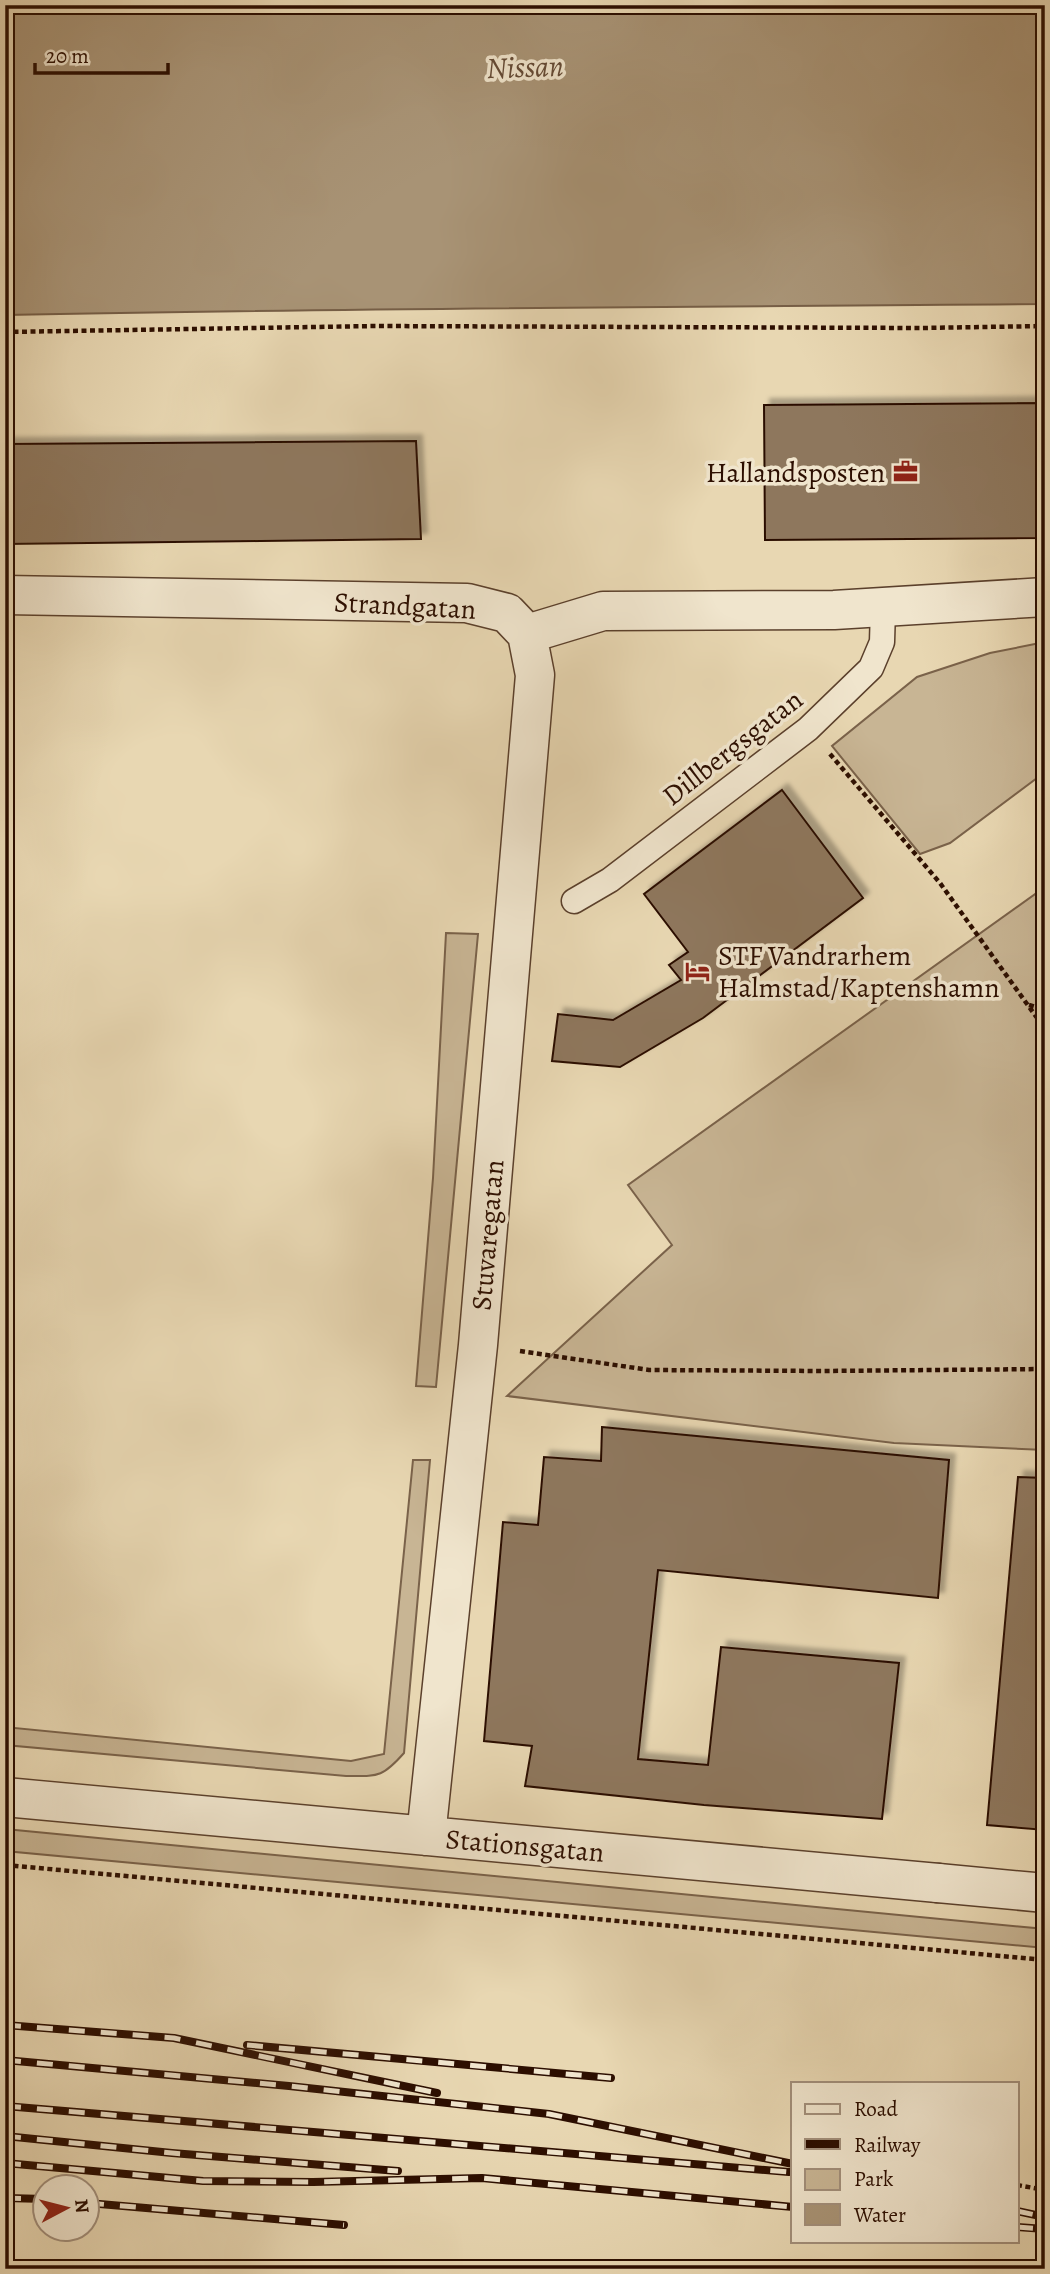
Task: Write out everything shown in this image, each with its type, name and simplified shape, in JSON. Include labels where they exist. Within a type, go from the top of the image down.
[{"type":"street","name":"Strandgatan","points":[[5,595],[467,603],[507,613],[527,634]]},
{"type":"street","points":[[527,634],[603,611],[883,608],[1045,597]]},
{"type":"street","name":"Stuvaregatan","points":[[426,1836],[478,1345],[513,786],[535,675],[527,634]]},
{"type":"street","name":"Stationsgatan","points":[[5,1797],[1045,1893]]},
{"type":"lane","name":"Dillbergsgatan","points":[[573,901],[610,880],[808,729],[871,668],[882,642],[883,608]]},
{"type":"path","points":[[5,332],[375,326],[1045,326]]},
{"type":"path","points":[[808,729],[940,883],[1045,1029]]},
{"type":"path","points":[[1027,1005],[1045,1010]]},
{"type":"path","points":[[478,1345],[649,1370],[1045,1369]]},
{"type":"path","points":[[5,1865],[1045,1959]]},
{"type":"path","points":[[1018,2185],[1045,2190]]},
{"type":"green space","points":[[1045,642],[1045,772],[950,843],[920,854],[832,746],[917,677],[990,653]]},
{"type":"green space","points":[[1045,887],[1045,1450],[894,1443],[507,1396],[672,1245],[628,1185]]},
{"type":"green space","points":[[446,933],[478,934],[436,1387],[416,1386],[433,1178]]},
{"type":"green space","points":[[413,1460],[430,1460],[404,1753],[390,1767],[379,1774],[346,1776],[5,1745],[5,1727],[351,1761],[384,1754]]},
{"type":"green space","points":[[5,1829],[1045,1929],[1045,1948],[5,1851]]},
{"type":"water","name":"Nissan","points":[[5,5],[1045,5],[1045,304],[5,315]]},
{"type":"building","name":"Hallandsposten","points":[[1045,403],[1045,538],[765,540],[764,405]]},
{"type":"building","points":[[416,441],[421,539],[5,544],[5,444]]},
{"type":"building","points":[[782,790],[863,898],[703,1018],[620,1067],[552,1061],[558,1014],[613,1020],[681,980],[669,965],[688,952],[644,894]]},
{"type":"building","points":[[602,1427],[949,1460],[938,1598],[658,1570],[638,1759],[708,1765],[721,1647],[899,1663],[882,1819],[704,1805],[525,1786],[532,1746],[484,1741],[503,1522],[538,1525],[544,1457],[601,1461]]},
{"type":"building","points":[[1018,1477],[1045,1478],[1045,1830],[987,1825]]},
{"type":"railway","points":[[5,2025],[174,2038],[437,2093]]},
{"type":"railway","points":[[247,2045],[611,2078]]},
{"type":"railway","points":[[5,2060],[289,2086],[549,2114],[791,2164]]},
{"type":"railway","points":[[5,2106],[789,2172]]},
{"type":"railway","points":[[5,2136],[172,2153],[398,2171]]},
{"type":"railway","points":[[5,2163],[203,2181],[313,2182],[482,2178],[791,2207]]},
{"type":"railway","points":[[5,2198],[32,2199]]},
{"type":"railway","points":[[102,2204],[344,2225]]},
{"type":"railway","points":[[1018,2211],[1045,2217]]},
{"type":"railway","points":[[1018,2227],[1045,2229]]},
{"type":"place","name":"Hallandsposten","points":[[905,472]]},
{"type":"place","name":"STF Vandrarhem Halmstad/Kaptenshamn","points":[[698,971]]}]
